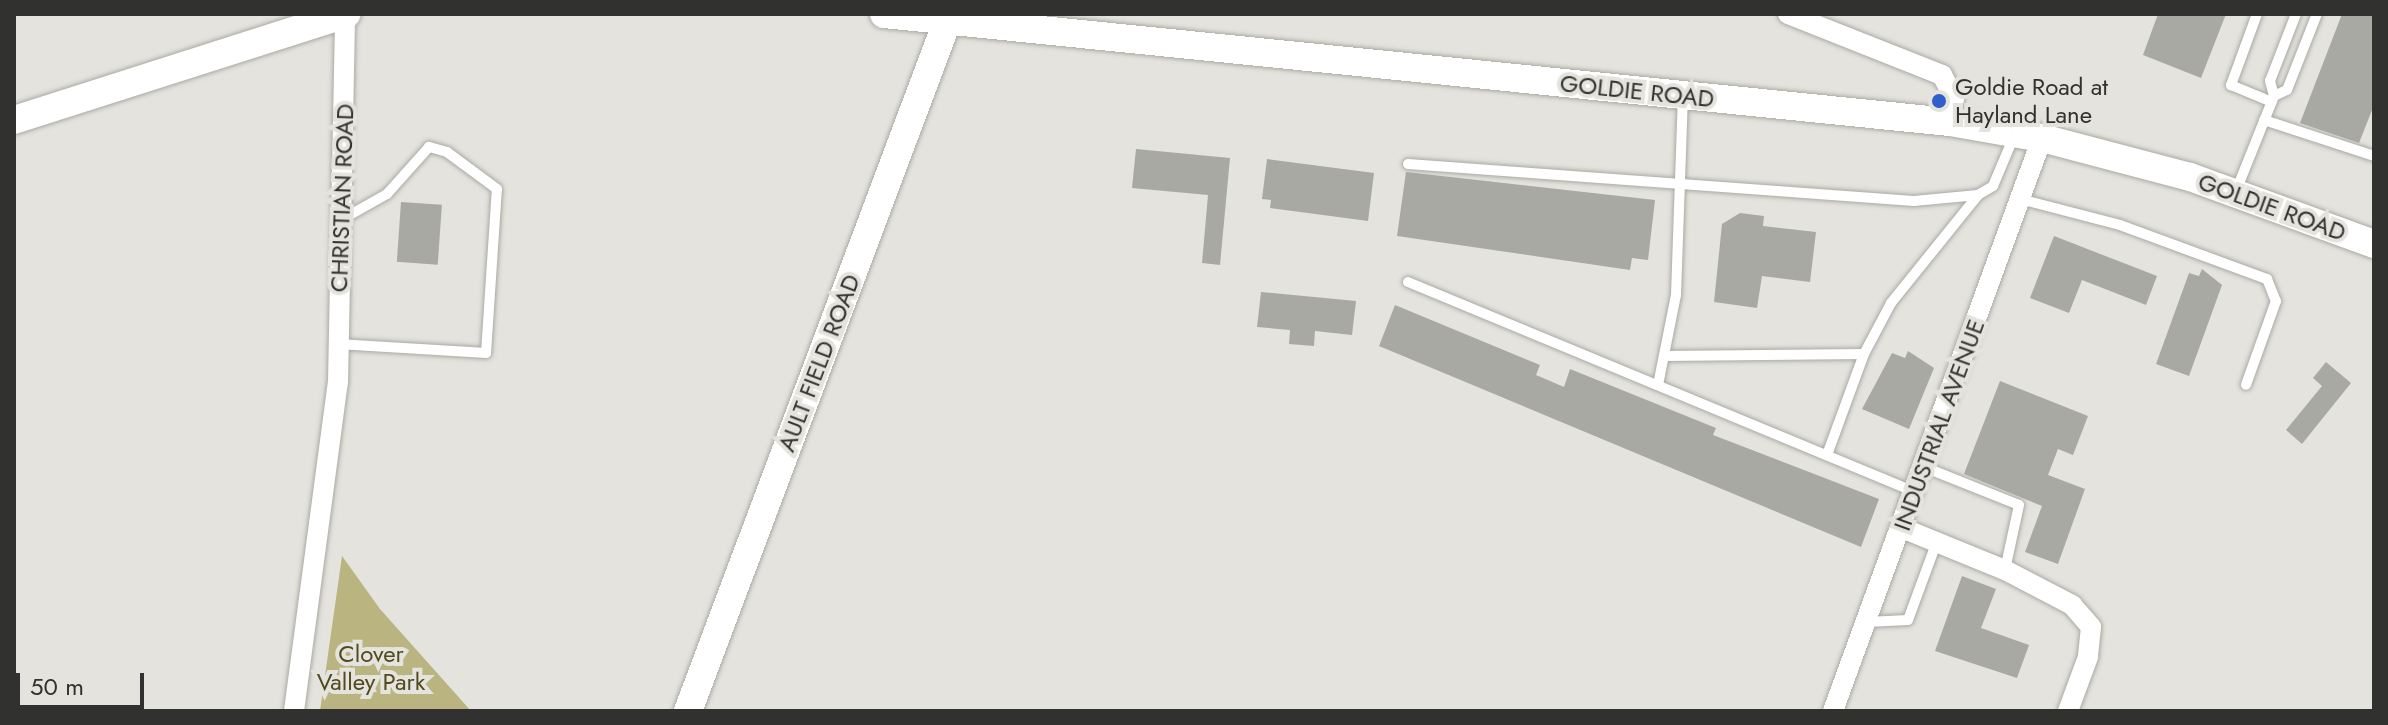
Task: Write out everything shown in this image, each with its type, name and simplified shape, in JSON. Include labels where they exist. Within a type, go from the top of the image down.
[{"type":"street","points":[[14,120],[345,14]]},
{"type":"street","name":"CHRISTIAN ROAD","points":[[294,711],[338,383],[345,14]]},
{"type":"street","name":"GOLDIE ROAD","points":[[884,14],[949,18],[1950,122],[2029,135],[2236,191],[2374,244]]},
{"type":"street","points":[[1788,14],[1942,75],[1954,98],[1950,122]]},
{"type":"street","name":"AULT FIELD ROAD","points":[[688,711],[949,18]]},
{"type":"street","name":"INDUSTRIAL AVENUE","points":[[1833,711],[2020,199],[2029,135]]},
{"type":"street","points":[[1902,528],[2005,570],[2072,605],[2091,627],[2088,657],[2068,711]]},
{"type":"lane","points":[[2257,14],[2231,85],[2273,99]]},
{"type":"lane","points":[[2236,191],[2273,99],[2270,81],[2296,14]]},
{"type":"lane","points":[[2273,99],[2287,90],[2317,14]]},
{"type":"lane","points":[[2290,30],[2309,37]]},
{"type":"lane","points":[[1658,385],[1676,295],[1683,95]]},
{"type":"lane","points":[[2264,120],[2374,156]]},
{"type":"lane","points":[[1827,455],[1864,354],[1891,303],[1978,195],[1993,186],[2029,135]]},
{"type":"lane","points":[[338,344],[486,353],[497,189],[460,159],[429,147],[387,194],[339,221]]},
{"type":"lane","points":[[1408,164],[1914,201],[1978,195]]},
{"type":"lane","points":[[2020,199],[2120,225],[2267,279],[2276,301],[2246,385]]},
{"type":"lane","points":[[1408,282],[1915,492]]},
{"type":"lane","points":[[1664,356],[1864,354]]},
{"type":"lane","points":[[1924,467],[2019,505],[2005,570]]},
{"type":"lane","points":[[1867,622],[1908,620],[1936,544]]},
{"type":"green space","name":"Clover Valley Park","points":[[342,556],[380,609],[471,711],[320,711]]},
{"type":"building","points":[[2158,14],[2226,14],[2201,78],[2143,55]]},
{"type":"building","points":[[2342,14],[2374,14],[2374,105],[2359,143],[2300,123]]},
{"type":"building","points":[[1136,149],[1230,158],[1220,265],[1202,263],[1208,195],[1132,188]]},
{"type":"building","points":[[1267,159],[1374,173],[1368,221],[1270,208],[1271,200],[1262,199]]},
{"type":"building","points":[[1406,172],[1655,200],[1648,260],[1632,258],[1630,270],[1397,236]]},
{"type":"building","points":[[401,202],[442,205],[438,265],[397,262]]},
{"type":"building","points":[[1740,213],[1764,216],[1763,226],[1816,232],[1810,282],[1762,276],[1757,308],[1714,302],[1722,224]]},
{"type":"building","points":[[2054,236],[2157,276],[2146,305],[2082,280],[2069,313],[2030,298]]},
{"type":"building","points":[[2202,269],[2222,285],[2189,376],[2156,364],[2189,273],[2199,276]]},
{"type":"building","points":[[1261,292],[1356,301],[1352,335],[1315,331],[1314,346],[1289,344],[1290,330],[1257,327]]},
{"type":"building","points":[[1395,305],[1540,365],[1536,375],[1564,387],[1570,369],[1716,428],[1713,435],[1879,499],[1861,547],[1379,346]]},
{"type":"building","points":[[1908,351],[1934,368],[1909,429],[1862,409],[1892,353],[1905,358]]},
{"type":"building","points":[[2326,362],[2351,383],[2302,444],[2286,430],[2322,386],[2313,378]]},
{"type":"building","points":[[2000,381],[2088,416],[2073,455],[2058,449],[2048,475],[2085,489],[2058,564],[2025,552],[2042,506],[1964,474]]},
{"type":"building","points":[[1962,576],[1996,589],[1981,628],[2029,645],[2017,678],[1935,651]]},
{"type":"place","name":"Goldie Road at Hayland Lane","points":[[1939,101]]}]
